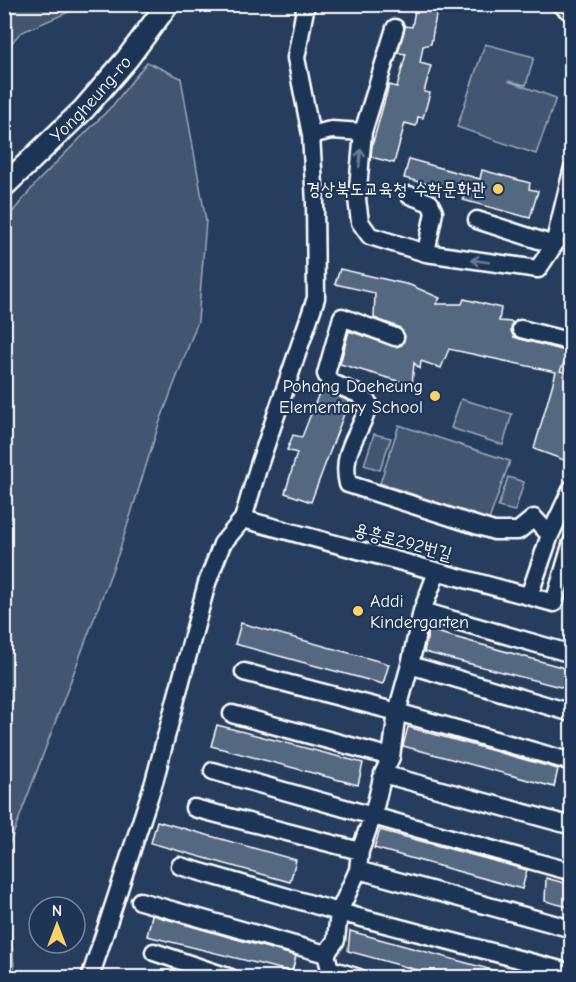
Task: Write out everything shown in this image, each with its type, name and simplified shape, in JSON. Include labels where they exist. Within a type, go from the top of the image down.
[{"type":"main road","name":"Yongheung-ro","points":[[4,186],[84,109],[127,59],[168,4]]},
{"type":"street","points":[[90,978],[154,782],[207,583],[222,544],[243,519],[316,298],[315,203],[311,135],[296,58],[306,4]]},
{"type":"street","points":[[560,4],[572,13]]},
{"type":"street","points":[[395,28],[363,132],[357,199],[360,222],[370,236],[426,253],[538,269],[554,245],[572,171]]},
{"type":"street","points":[[311,135],[331,130],[363,132]]},
{"type":"street","points":[[409,195],[430,203],[434,212],[426,253]]},
{"type":"street","points":[[477,220],[554,245]]},
{"type":"street","points":[[395,337],[342,317],[326,374],[330,382],[358,394],[369,404],[365,419],[351,441],[345,471],[348,484],[494,531],[518,531],[534,518],[550,535]]},
{"type":"street","points":[[521,329],[572,342]]},
{"type":"street","points":[[529,596],[550,535],[572,488]]},
{"type":"street","name":"용흥로292번길","points":[[243,519],[554,603],[572,542]]},
{"type":"street","points":[[328,967],[336,940],[339,912],[358,870],[360,851],[373,815],[383,774],[391,757],[397,712],[422,611],[437,572]]},
{"type":"street","points":[[422,611],[572,654]]},
{"type":"street","points":[[410,665],[572,712]]},
{"type":"street","points":[[244,672],[397,712],[572,762]]},
{"type":"street","points":[[232,714],[391,757]]},
{"type":"street","points":[[213,771],[572,872]]},
{"type":"street","points":[[383,774],[572,826]]},
{"type":"street","points":[[195,808],[360,851]]},
{"type":"street","points":[[180,866],[339,912],[572,973]]},
{"type":"street","points":[[358,870],[572,929]]},
{"type":"street","points":[[140,901],[359,978]]},
{"type":"street","points":[[154,952],[231,978]]},
{"type":"shaded area","points":[[5,4],[73,5],[71,11],[20,33],[5,51]]},
{"type":"shaded area","points":[[485,44],[534,57],[526,85],[508,81],[556,98],[536,154],[457,127]]},
{"type":"shaded area","points":[[147,62],[181,78],[206,221],[198,321],[159,424],[119,552],[5,856],[5,221],[38,181],[113,105]]},
{"type":"shaded area","points":[[461,399],[512,414],[503,445],[451,428]]},
{"type":"shaded area","points":[[399,425],[510,461],[489,520],[380,483]]},
{"type":"shaded area","points":[[374,434],[391,438],[380,470],[364,465]]},
{"type":"shaded area","points":[[508,477],[524,482],[515,511],[498,507]]},
{"type":"shaded area","points":[[5,866],[15,977],[5,977]]},
{"type":"building","points":[[416,4],[438,4],[431,44],[423,46],[420,63],[431,66],[424,92],[430,93],[423,118],[418,117],[416,126],[405,123],[394,163],[371,157],[372,146],[389,85],[397,87],[406,54],[398,53],[405,26],[412,27]]},
{"type":"building","points":[[409,159],[480,179],[482,170],[530,183],[529,189],[538,191],[530,218],[463,200],[465,194],[404,178]]},
{"type":"building","points":[[340,269],[410,285],[440,298],[436,304],[462,304],[464,299],[501,308],[499,321],[512,322],[511,331],[514,337],[569,352],[560,371],[572,374],[572,463],[534,449],[556,372],[449,349],[441,368],[421,361],[420,369],[414,363],[412,385],[340,364],[349,331],[396,347],[402,345],[405,336],[399,327],[374,318],[375,293],[335,284]]},
{"type":"building","points":[[321,388],[349,401],[311,502],[285,493],[297,453],[287,450],[293,435],[302,437]]},
{"type":"building","points":[[241,623],[389,664],[383,684],[235,644]]},
{"type":"building","points":[[429,630],[572,670],[572,690],[424,652]]},
{"type":"building","points":[[217,725],[363,763],[358,785],[211,746]]},
{"type":"building","points":[[408,727],[558,769],[554,787],[403,746]]},
{"type":"building","points":[[157,821],[296,860],[290,882],[151,843]]},
{"type":"building","points":[[380,830],[527,870],[522,889],[374,848]]},
{"type":"building","points":[[546,878],[572,885],[572,908],[545,901]]},
{"type":"building","points":[[152,915],[296,956],[292,972],[147,936]]},
{"type":"building","points":[[350,931],[507,974],[507,978],[446,978],[348,951]]},
{"type":"place","name":"경상북도교육청 수학문화관","points":[[498,189]]},
{"type":"place","name":"Pohang Daeheung Elementary School","points":[[435,396]]},
{"type":"place","name":"Addi Kindergarten","points":[[358,611]]}]
